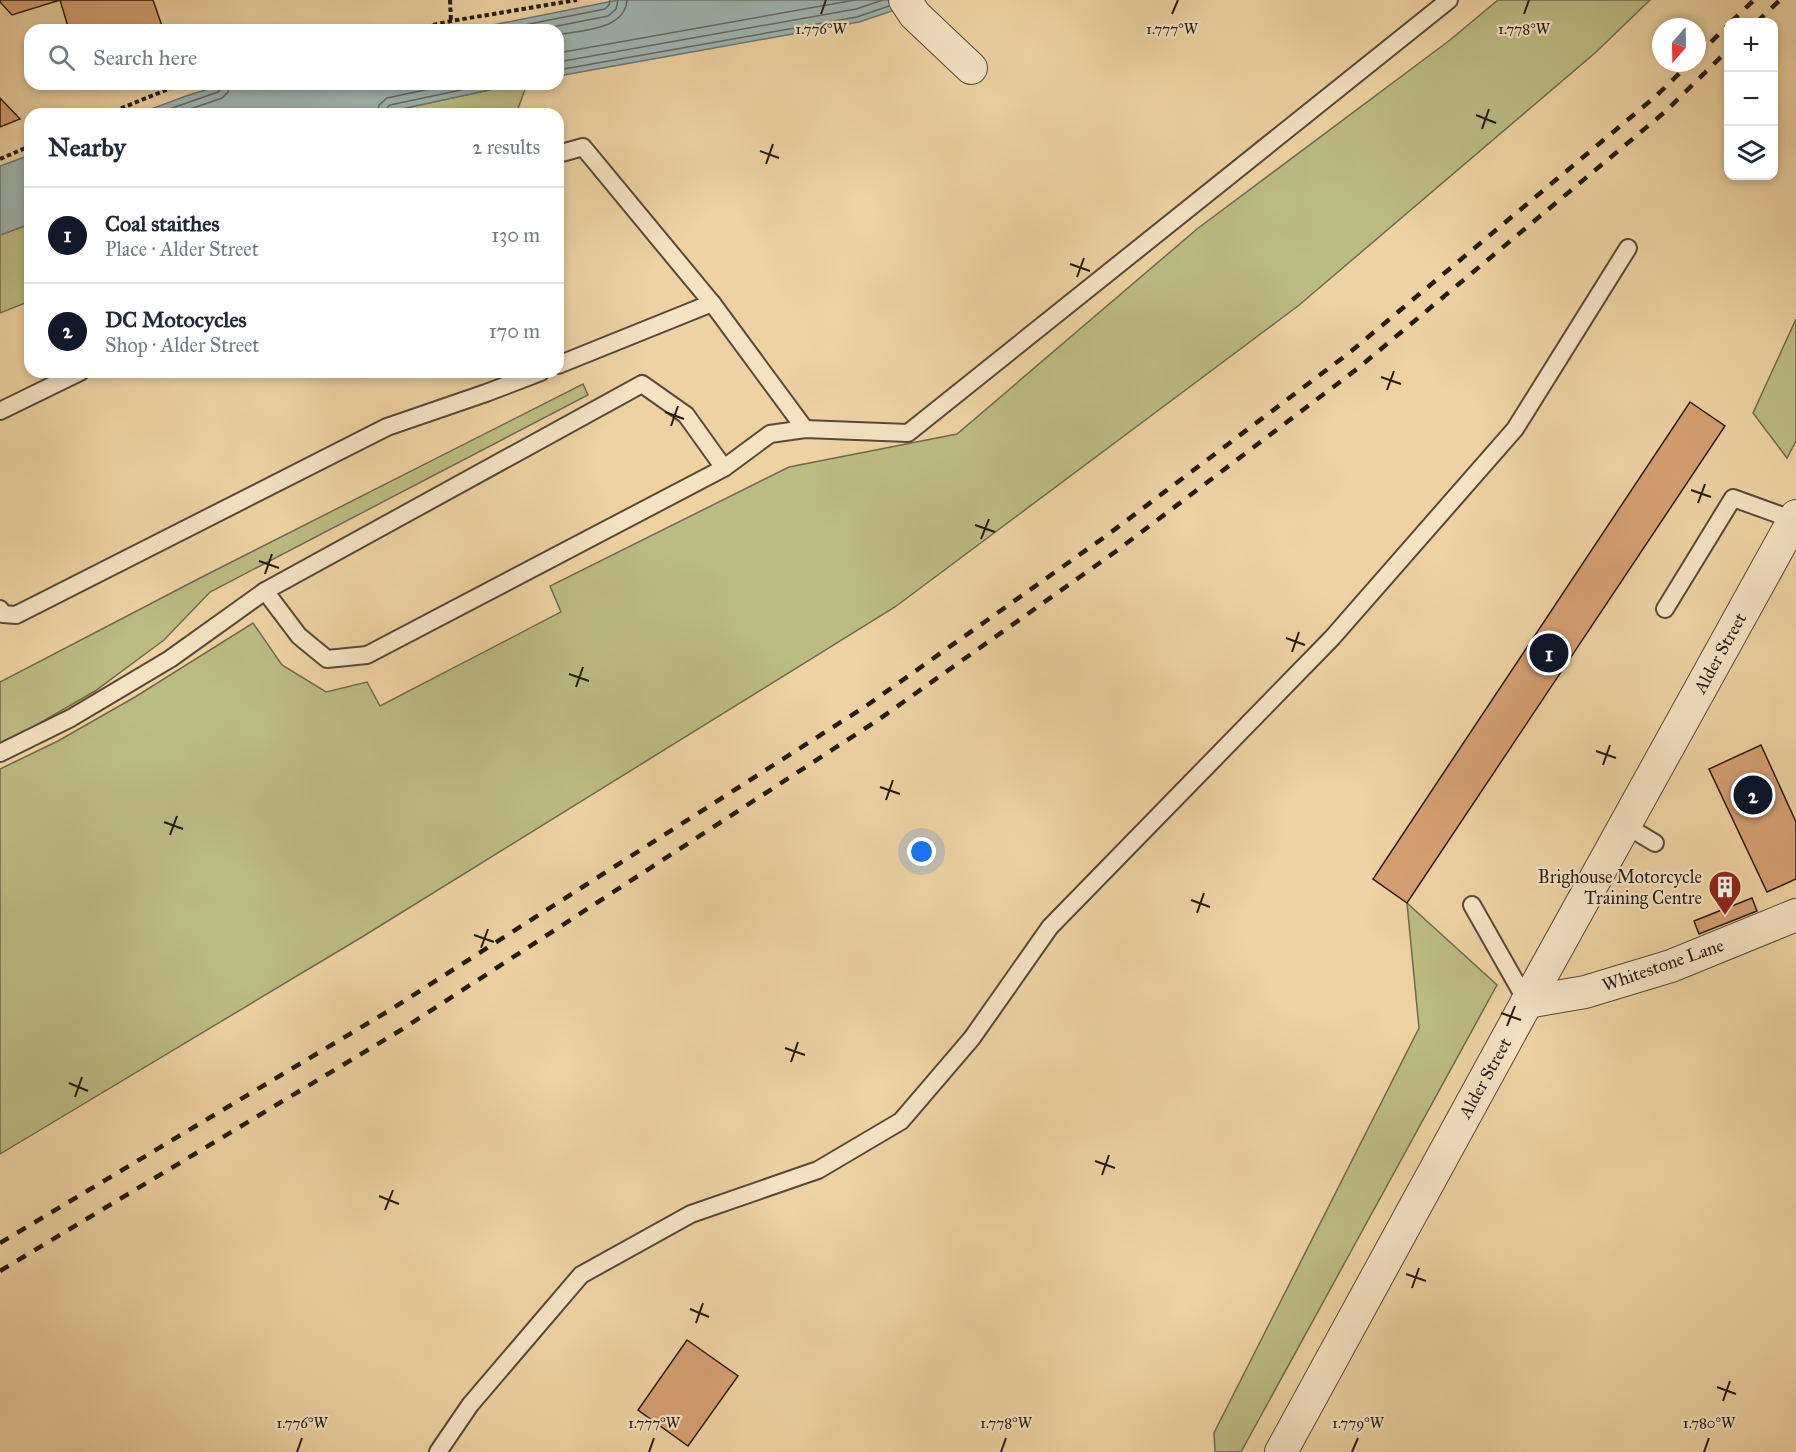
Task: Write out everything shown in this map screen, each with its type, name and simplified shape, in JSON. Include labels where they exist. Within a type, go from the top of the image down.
[{"type":"street","points":[[910,7],[971,68]]},
{"type":"street","name":"Alder Street","points":[[1281,1452],[1795,518]]},
{"type":"street","name":"Whitestone Lane","points":[[1527,1002],[1585,992],[1671,966],[1796,915]]},
{"type":"lane","points":[[265,591],[299,636],[327,659],[367,655],[724,468],[770,434],[805,429],[908,433],[1449,0]]},
{"type":"lane","points":[[564,152],[583,147],[712,303],[805,429]]},
{"type":"lane","points":[[438,1452],[470,1405],[581,1275],[691,1214],[818,1170],[901,1121],[972,1038],[1050,927],[1332,638],[1515,429],[1628,248]]},
{"type":"lane","points":[[564,363],[712,303]]},
{"type":"lane","points":[[0,411],[68,378]]},
{"type":"lane","points":[[0,609],[3,614],[16,615],[387,426],[525,378]]},
{"type":"lane","points":[[0,753],[71,718],[170,659],[265,591],[642,384],[686,415],[724,468]]},
{"type":"lane","points":[[1665,609],[1733,498],[1795,518]]},
{"type":"lane","points":[[1625,825],[1655,843]]},
{"type":"lane","points":[[1472,905],[1527,1002]]},
{"type":"path","points":[[450,0],[451,21]]},
{"type":"path","points":[[438,24],[573,0]]},
{"type":"path","points":[[122,108],[166,90]]},
{"type":"path","points":[[0,159],[24,149]]},
{"type":"green space","points":[[1498,0],[1650,0],[1595,53],[1298,306],[895,607],[362,937],[0,1154],[0,769],[58,741],[135,697],[253,623],[282,665],[326,692],[367,682],[380,706],[561,612],[550,586],[789,467],[957,434],[1197,229],[1450,40]]},
{"type":"green space","points":[[489,90],[525,90],[518,108],[406,108]]},
{"type":"green space","points":[[24,226],[24,303],[0,313],[0,235]]},
{"type":"green space","points":[[1796,319],[1796,441],[1787,458],[1753,413]]},
{"type":"green space","points":[[583,384],[588,395],[210,592],[164,640],[95,691],[0,746],[0,682]]},
{"type":"green space","points":[[1407,903],[1497,985],[1241,1452],[1215,1452],[1214,1433],[1419,1028]]},
{"type":"water","points":[[618,0],[925,0],[859,22],[564,75],[564,24],[498,24]]},
{"type":"water","points":[[205,90],[489,90],[406,108],[154,108]]},
{"type":"water","points":[[24,157],[24,226],[0,235],[0,166]]},
{"type":"building","points":[[0,0],[60,0],[12,15]]},
{"type":"building","points":[[60,0],[153,0],[161,24],[67,24]]},
{"type":"building","points":[[0,98],[20,119],[0,127]]},
{"type":"building","points":[[1690,402],[1725,426],[1407,903],[1373,879]]},
{"type":"building","points":[[1761,745],[1796,822],[1796,879],[1767,892],[1709,769]]},
{"type":"building","name":"Brighouse Motorcycle Training Centre","points":[[1752,898],[1757,911],[1699,934],[1694,921]]},
{"type":"building","points":[[687,1340],[738,1376],[688,1446],[638,1410]]},
{"type":"railway","points":[[1735,18],[1754,0]]},
{"type":"railway","points":[[1761,18],[1780,0]]},
{"type":"railway","points":[[1706,47],[1724,29]]},
{"type":"railway","points":[[0,1271],[401,1030],[878,720],[1115,552],[1357,369],[1666,111],[1724,54]]},
{"type":"railway","points":[[0,1243],[390,1010],[866,706],[1106,536],[1349,353],[1655,97],[1681,72]]},
{"type":"place","name":"Coal staithes","points":[[1549,653]]},
{"type":"place","name":"DC Motocycles","points":[[1753,795]]},
{"type":"place","name":"Brighouse Motorcycle Training Centre","points":[[1725,916]]}]
